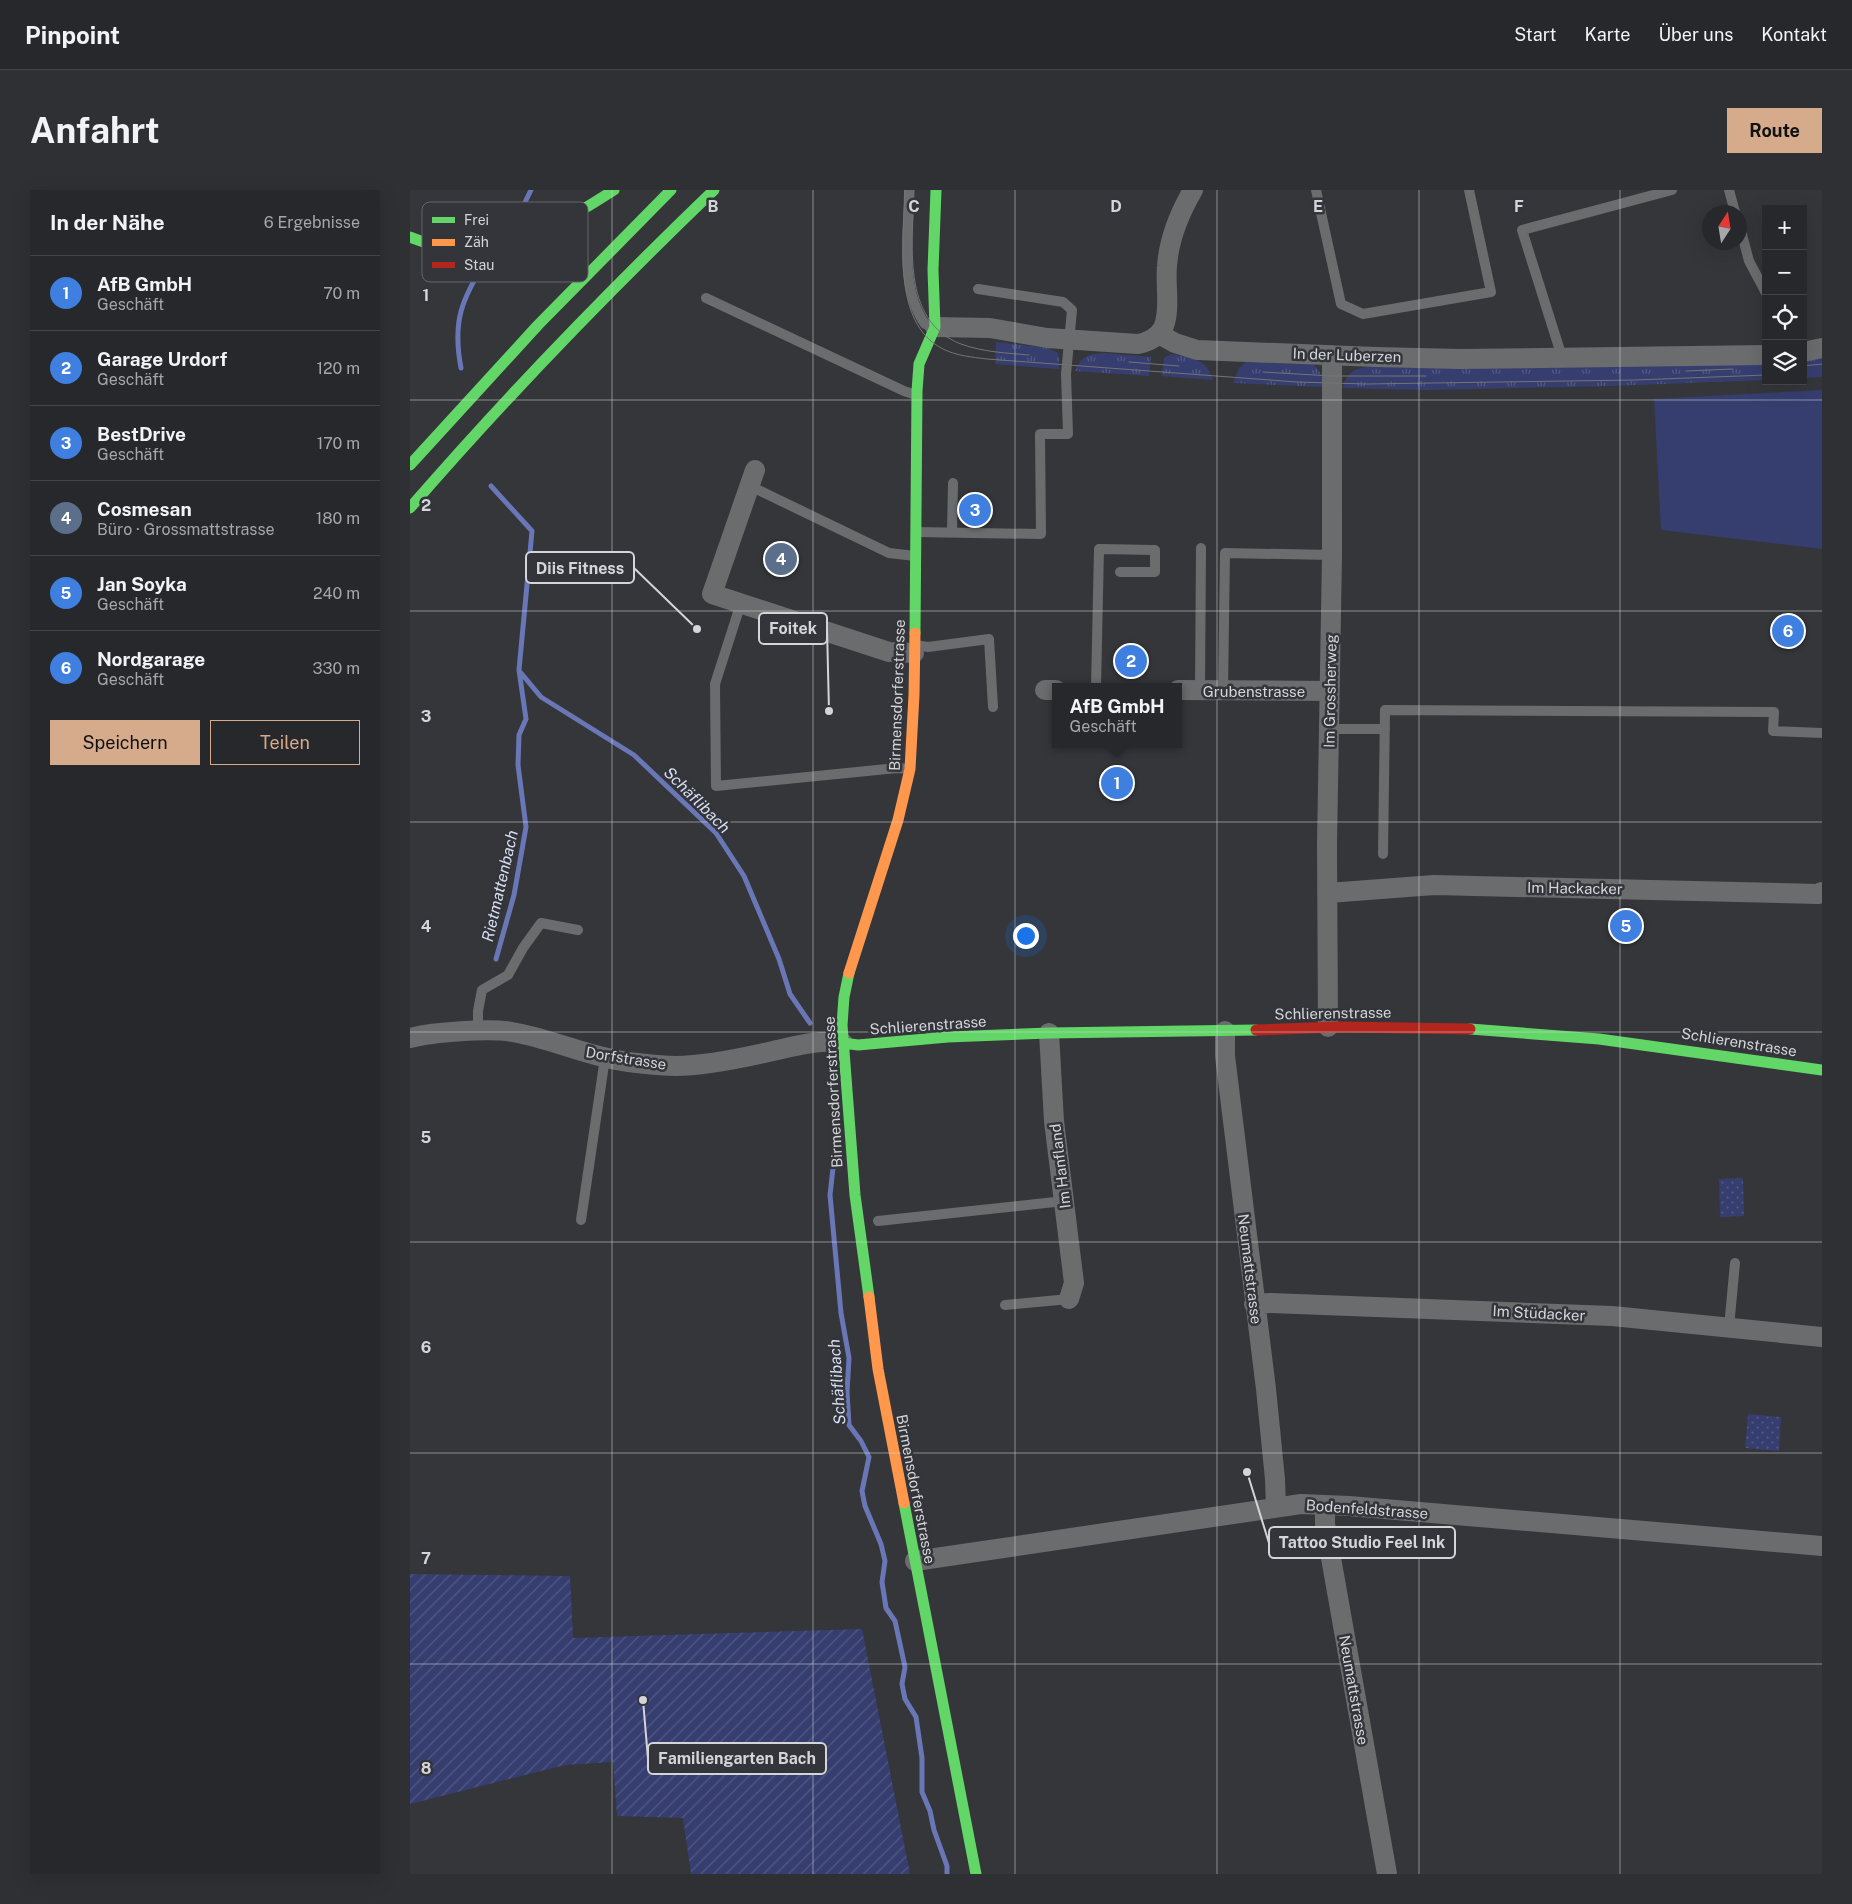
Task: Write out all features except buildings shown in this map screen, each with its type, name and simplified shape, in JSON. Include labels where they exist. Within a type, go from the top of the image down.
[{"type":"main road","points":[[588,206],[614,190]]},
{"type":"main road","points":[[588,274],[671,190]]},
{"type":"main road","points":[[410,508],[460,449],[554,348],[714,190]]},
{"type":"main road","points":[[626,275],[726,190]]},
{"type":"main road","name":"Birmensdorferstrasse","points":[[936,190],[933,270],[935,328],[919,364],[917,395],[913,744],[910,769],[898,820],[850,966],[844,997],[842,1025],[850,1146],[860,1239],[878,1369],[976,1874]]},
{"type":"main road","points":[[410,236],[422,240]]},
{"type":"main road","points":[[410,465],[468,398],[580,282]]},
{"type":"main road","name":"Schlierenstrasse","points":[[843,1043],[858,1045],[948,1037],[1049,1033],[1452,1027],[1523,1032],[1672,1048],[1822,1070]]},
{"type":"street","points":[[935,328],[990,328],[1047,338],[1138,344],[1148,342],[1159,334],[1164,326],[1166,267],[1170,240],[1182,208],[1193,190]]},
{"type":"street","name":"In der Luberzen","points":[[1159,334],[1184,347],[1197,350],[1332,355],[1460,359],[1762,355]]},
{"type":"street","points":[[1807,351],[1822,348]]},
{"type":"street","name":"Im Grossherweg","points":[[1328,1028],[1332,355]]},
{"type":"street","points":[[752,478],[712,594],[888,652],[914,649]]},
{"type":"street","name":"Grubenstrasse","points":[[1182,690],[1329,691]]},
{"type":"street","name":"Im Hackacker","points":[[1328,893],[1434,886],[1818,894],[1822,892]]},
{"type":"street","name":"Dorfstrasse","points":[[410,1038],[422,1035],[478,1031],[511,1031],[605,1058],[640,1063],[689,1066],[827,1040],[843,1043]]},
{"type":"street","name":"Neumattstrasse","points":[[1225,1031],[1225,1056],[1267,1399],[1276,1507]]},
{"type":"street","name":"Im Hanfland","points":[[1049,1033],[1054,1121],[1074,1283],[1069,1299]]},
{"type":"street","name":"Im Stüdacker","points":[[1254,1304],[1271,1303],[1612,1316],[1822,1337]]},
{"type":"street","name":"Bodenfeldstrasse","points":[[914,1560],[1301,1504],[1358,1506],[1822,1546]]},
{"type":"street","name":"Neumattstrasse","points":[[1325,1505],[1325,1524],[1387,1874]]},
{"type":"lane","points":[[909,190],[908,267],[911,292],[914,306],[919,316],[925,324],[935,328]]},
{"type":"lane","points":[[1316,190],[1341,304],[1363,314],[1491,292],[1469,190]]},
{"type":"lane","points":[[1562,357],[1522,230],[1672,190]]},
{"type":"lane","points":[[1729,190],[1733,205]]},
{"type":"lane","points":[[1746,250],[1749,260],[1762,286]]},
{"type":"lane","points":[[916,532],[1041,534],[1040,434],[1068,434],[1066,374],[1072,310],[1063,302],[978,289]]},
{"type":"lane","points":[[706,298],[904,391],[917,395]]},
{"type":"lane","points":[[752,478],[889,552],[916,556]]},
{"type":"lane","points":[[952,532],[953,483]]},
{"type":"lane","points":[[1200,548],[1200,690]]},
{"type":"lane","points":[[1096,683],[1100,549],[1155,550],[1155,572],[1120,572]]},
{"type":"lane","points":[[1224,691],[1225,553],[1332,555]]},
{"type":"lane","points":[[741,603],[715,684],[716,786],[896,768],[910,769]]},
{"type":"lane","points":[[914,649],[989,639],[993,707]]},
{"type":"lane","points":[[1383,854],[1385,710],[1774,712],[1774,732],[1822,733]]},
{"type":"lane","points":[[1329,729],[1385,729]]},
{"type":"lane","points":[[478,1031],[478,1011],[482,990],[508,975],[523,948],[541,923],[578,930]]},
{"type":"lane","points":[[581,1220],[605,1058]]},
{"type":"lane","points":[[878,1220],[1064,1201]]},
{"type":"lane","points":[[1729,1328],[1735,1263]]},
{"type":"lane","points":[[1005,1305],[1069,1299]]},
{"type":"green space","points":[[996,342],[1047,348],[1057,352],[1059,356],[1059,369],[995,364]]},
{"type":"green space","points":[[1105,353],[1151,357],[1149,376],[1075,371],[1080,362],[1087,356]]},
{"type":"green space","points":[[1171,354],[1191,358],[1202,363],[1213,380],[1162,376],[1164,358]]},
{"type":"green space","points":[[1822,356],[1822,377],[1807,378],[1807,360]]},
{"type":"green space","points":[[1247,361],[1312,364],[1320,374],[1323,387],[1233,383],[1239,368]]},
{"type":"green space","points":[[1762,362],[1762,380],[1426,390],[1343,388],[1344,383],[1352,372],[1371,366]]},
{"type":"green space","points":[[1822,390],[1822,549],[1661,530],[1654,399]]},
{"type":"green space","points":[[1743,1178],[1744,1216],[1720,1217],[1719,1179]]},
{"type":"green space","points":[[1748,1414],[1781,1417],[1779,1451],[1745,1448]]},
{"type":"green space","points":[[410,1574],[570,1576],[573,1638],[862,1629],[910,1874],[691,1874],[683,1818],[617,1816],[613,1762],[565,1765],[410,1804]]},
{"type":"waterway","points":[[525,202],[531,190]]},
{"type":"waterway","points":[[461,368],[458,337],[459,323],[465,299],[474,282]]},
{"type":"waterway","name":"Rietmattenbach","points":[[491,486],[532,531],[519,670],[526,719],[519,735],[518,765],[526,827],[514,895],[496,959]]},
{"type":"waterway","name":"Schäflibach","points":[[521,673],[541,697],[634,755],[716,833],[744,876],[779,959],[790,994],[810,1023]]},
{"type":"waterway","name":"Schäflibach","points":[[833,1168],[830,1195],[841,1313],[849,1358],[847,1392],[849,1425],[861,1441],[869,1457],[862,1491],[865,1506],[881,1544],[885,1561],[882,1582],[886,1608],[895,1621],[905,1667],[902,1684],[905,1699],[916,1717],[922,1758],[922,1792],[947,1866],[947,1874]]},
{"type":"tram line","points":[[905,190],[903,255],[904,278],[908,300],[915,320],[926,337],[943,349],[959,355],[987,359],[1297,382],[1366,384],[1635,380],[1762,375]]},
{"type":"tram line","points":[[914,190],[912,233],[914,278],[919,299],[928,318],[941,333],[969,347],[1029,355]]},
{"type":"tram line","points":[[1129,362],[1179,366]]},
{"type":"tram line","points":[[1807,366],[1822,364]]},
{"type":"tram line","points":[[1686,371],[1733,369]]},
{"type":"tram line","points":[[1263,372],[1332,376],[1426,376]]},
{"type":"traffic: fast","points":[[588,207],[614,190]]},
{"type":"traffic: fast","points":[[588,274],[671,190]]},
{"type":"traffic: fast","points":[[410,508],[558,346],[714,190]]},
{"type":"traffic: fast","points":[[915,633],[917,391],[919,364],[935,327],[933,270],[936,190]]},
{"type":"traffic: fast","points":[[410,237],[422,241]]},
{"type":"traffic: fast","points":[[410,465],[538,325],[580,282]]},
{"type":"traffic: fast","points":[[849,973],[844,997],[842,1025],[855,1195],[869,1297]]},
{"type":"traffic: fast","points":[[1470,1029],[1599,1039],[1822,1070]]},
{"type":"traffic: fast","points":[[843,1043],[858,1045],[948,1037],[1049,1033],[1256,1030]]},
{"type":"traffic: fast","points":[[904,1503],[976,1874]]},
{"type":"traffic: slow","points":[[849,973],[898,820],[910,769],[915,633]]},
{"type":"traffic: slow","points":[[869,1297],[878,1369],[904,1503]]},
{"type":"traffic: jam","points":[[1256,1030],[1338,1027],[1470,1029]]},
{"type":"place","name":"BestDrive","points":[[975,510]]},
{"type":"place","name":"Cosmesan","points":[[781,559]]},
{"type":"place","name":"Diis Fitness","points":[[697,629]]},
{"type":"place","name":"Nordgarage","points":[[1788,631]]},
{"type":"place","name":"Garage Urdorf","points":[[1131,661]]},
{"type":"place","name":"Foitek","points":[[829,711]]},
{"type":"place","name":"AfB GmbH","points":[[1117,783]]},
{"type":"place","name":"Jan Soyka","points":[[1626,926]]},
{"type":"place","name":"Tattoo Studio Feel Ink","points":[[1247,1472]]},
{"type":"place","name":"Familiengarten Bach","points":[[643,1700]]}]
